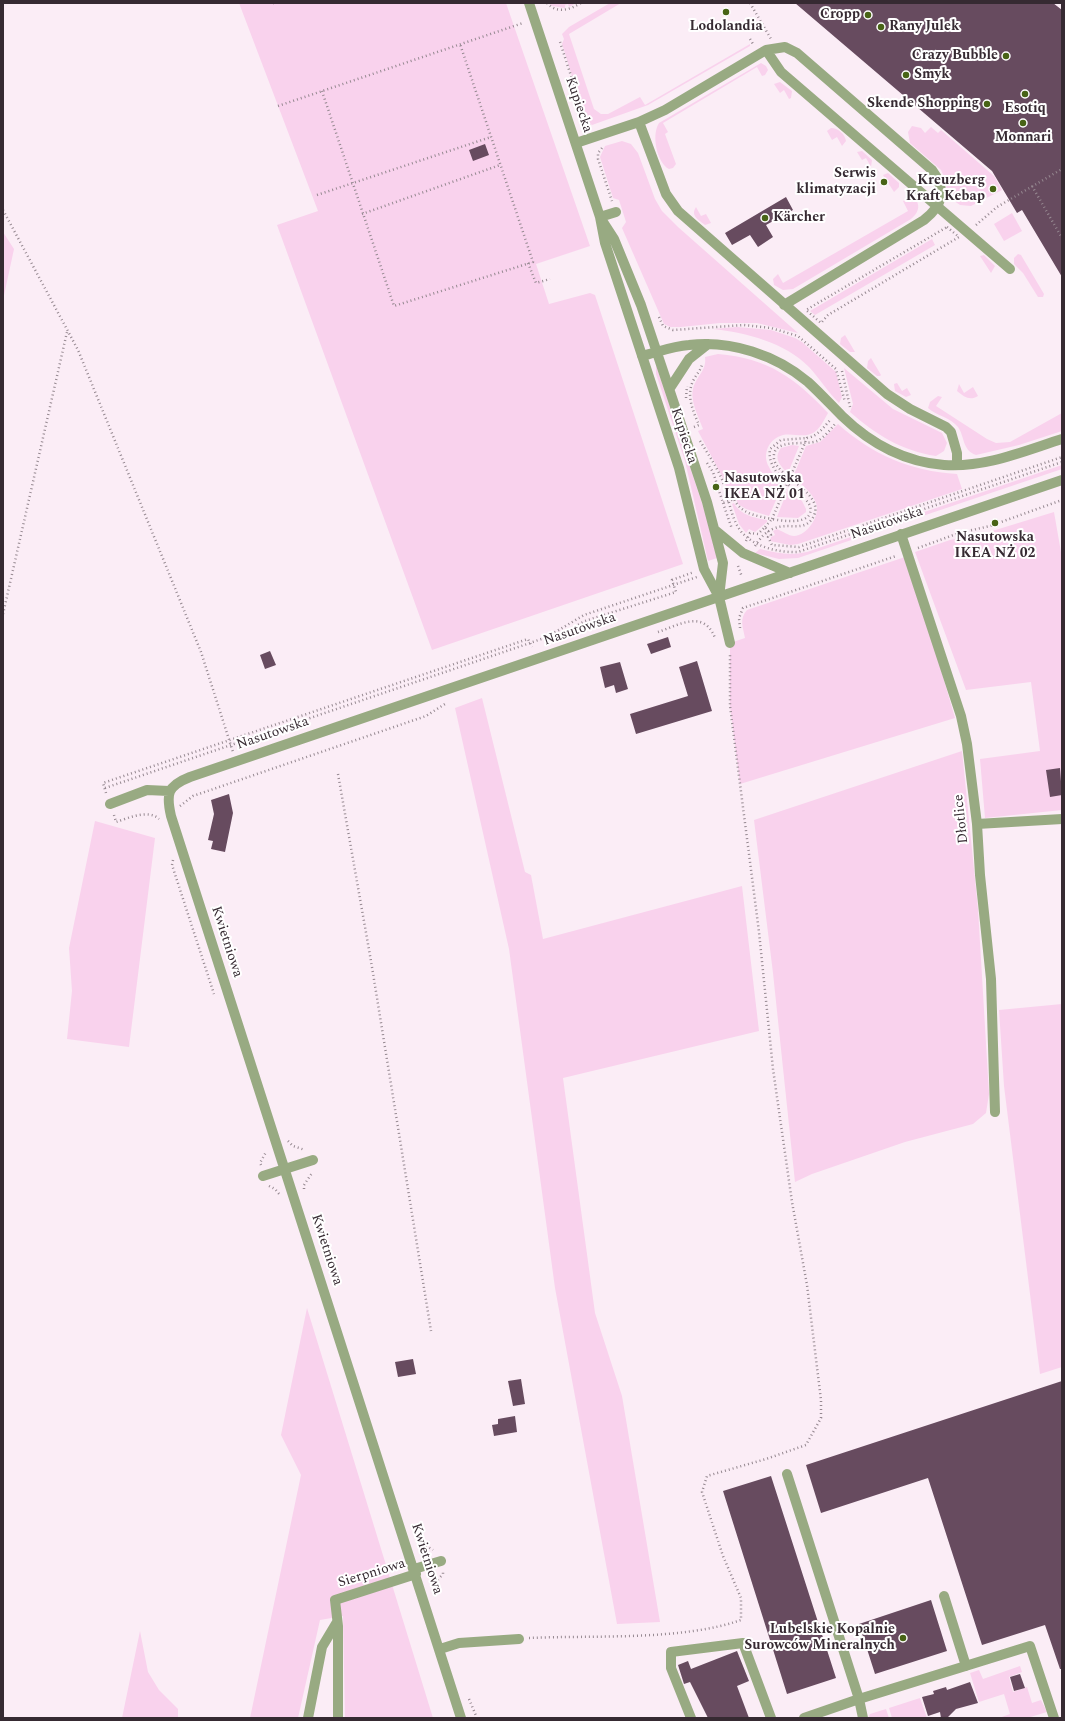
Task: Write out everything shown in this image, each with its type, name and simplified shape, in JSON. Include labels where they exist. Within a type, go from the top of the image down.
[{"type":"street","name":"Kupiecka","points":[[529,3],[600,217],[605,243],[679,468],[706,574],[719,598]]},
{"type":"street","points":[[576,143],[639,122],[664,110],[766,50],[785,47],[797,53],[932,170],[937,177],[941,190],[938,206],[924,220],[784,305]]},
{"type":"street","points":[[766,50],[781,72],[1010,269]]},
{"type":"street","points":[[639,122],[671,203],[683,216],[887,394],[910,409],[946,427],[954,438],[957,465]]},
{"type":"street","points":[[600,217],[616,212]]},
{"type":"street","name":"Kupiecka","points":[[600,217],[614,239],[658,352],[715,530],[723,568],[719,598]]},
{"type":"street","points":[[670,388],[689,359],[708,344]]},
{"type":"street","points":[[642,356],[689,345],[708,344],[740,348],[777,362],[807,382],[837,417],[866,436],[889,450],[921,461],[957,465],[992,461],[1062,439]]},
{"type":"street","name":"Nasutowska","points":[[169,791],[181,780],[1062,480]]},
{"type":"street","points":[[715,530],[749,556],[790,573]]},
{"type":"street","name":"Dłotlice","points":[[901,534],[960,716],[967,744],[978,824],[980,875],[991,979],[994,1112]]},
{"type":"street","points":[[719,598],[730,643]]},
{"type":"street","points":[[110,804],[147,790],[169,791]]},
{"type":"street","name":"Kwietniowa","points":[[169,791],[167,798],[171,816],[461,1718]]},
{"type":"street","points":[[978,824],[1062,819]]},
{"type":"street","points":[[263,1176],[313,1160]]},
{"type":"street","points":[[787,1474],[859,1699],[863,1718]]},
{"type":"street","name":"Sierpniowa","points":[[337,1621],[335,1600],[415,1572],[441,1561]]},
{"type":"street","points":[[944,1596],[966,1666]]},
{"type":"street","points":[[308,1718],[322,1647],[337,1621]]},
{"type":"street","points":[[337,1621],[338,1718]]},
{"type":"street","points":[[440,1649],[459,1643],[519,1639]]},
{"type":"street","points":[[691,1718],[672,1668],[671,1652],[743,1643],[771,1718]]},
{"type":"street","points":[[804,1718],[859,1699],[1030,1646],[1054,1718]]},
{"type":"path","points":[[546,3],[561,10],[571,9],[581,3]]},
{"type":"path","points":[[278,106],[523,22]]},
{"type":"path","points":[[560,42],[586,122]]},
{"type":"path","points":[[322,91],[394,306],[532,262],[460,44]]},
{"type":"path","points":[[317,195],[491,137]]},
{"type":"path","points":[[604,145],[598,153],[598,159],[616,212]]},
{"type":"path","points":[[362,214],[500,165]]},
{"type":"path","points":[[975,226],[997,207],[1062,169]]},
{"type":"path","points":[[1032,186],[1062,238]]},
{"type":"path","points":[[3,210],[78,350],[200,652],[236,761]]},
{"type":"path","points":[[947,227],[959,237],[828,315],[821,323],[806,310],[947,227]]},
{"type":"path","points":[[528,263],[536,283],[550,279]]},
{"type":"path","points":[[656,312],[662,326],[673,330],[720,325],[758,326],[789,333],[806,341]]},
{"type":"path","points":[[3,614],[68,330]]},
{"type":"path","points":[[800,331],[806,341],[836,369],[845,398],[845,405]]},
{"type":"path","points":[[723,503],[734,499],[736,504],[750,514],[791,522],[798,521],[805,517],[810,511],[810,505],[787,484],[771,463],[770,449],[781,440],[813,437],[837,417],[850,409],[842,369],[827,355]]},
{"type":"path","points":[[690,428],[698,426],[690,402],[690,393],[691,386],[702,365],[701,360]]},
{"type":"path","points":[[690,377],[685,392],[686,401],[696,431]]},
{"type":"path","points":[[723,568],[745,561],[766,532],[772,528],[779,526],[795,527],[804,525],[812,519],[815,505],[809,496],[779,468],[774,459],[775,452],[779,447],[786,444],[804,443],[818,440],[837,417]]},
{"type":"path","points":[[697,435],[720,476],[738,527],[746,537],[757,543],[769,549],[786,553],[798,552],[1062,462]]},
{"type":"path","points":[[765,527],[772,519],[806,438]]},
{"type":"path","points":[[920,506],[1062,457]]},
{"type":"path","points":[[706,460],[713,472],[735,534]]},
{"type":"path","points":[[740,629],[740,613],[743,608],[959,533],[990,526],[1062,500]]},
{"type":"path","points":[[740,538],[744,542]]},
{"type":"path","points":[[738,566],[742,578]]},
{"type":"path","points":[[105,788],[547,637],[584,615],[706,574]]},
{"type":"path","points":[[676,592],[678,599]]},
{"type":"path","points":[[750,599],[752,605]]},
{"type":"path","points":[[651,634],[692,620],[701,621],[709,626],[715,638]]},
{"type":"path","points":[[519,1639],[652,1634],[719,1627],[741,1620],[741,1598],[724,1556],[702,1492],[707,1476],[766,1459],[806,1445],[821,1418],[807,1285],[792,1202],[773,1069],[759,932],[730,706],[730,643]]},
{"type":"path","points":[[179,813],[180,807],[193,796],[426,716],[444,704],[451,702]]},
{"type":"path","points":[[338,774],[372,969],[431,1331]]},
{"type":"shaded area","points":[[239,3],[506,3],[590,246],[536,264],[549,304],[590,293],[595,295],[683,564],[432,650],[277,225],[318,211]]},
{"type":"shaded area","points":[[549,3],[576,3],[569,7],[568,4],[565,5],[565,8],[552,6]]},
{"type":"shaded area","points":[[610,3],[621,3],[569,34],[594,109],[601,114],[608,114],[640,97],[645,105],[750,44],[750,46],[648,105],[592,125],[585,112],[576,88],[562,44],[564,39],[562,34],[569,27]]},
{"type":"shaded area","points":[[761,63],[766,66],[768,70],[765,75],[762,76],[757,67],[663,123],[668,132],[665,134],[676,164],[673,168],[669,169],[665,166],[658,155],[655,141],[659,123]]},
{"type":"shaded area","points":[[780,82],[792,91],[791,98],[789,99],[784,90],[780,93],[774,84]]},
{"type":"shaded area","points":[[912,126],[921,128],[925,133],[931,127],[938,133],[941,130],[994,176],[1002,190],[971,206],[960,205],[947,196],[946,181],[941,170],[910,143],[908,132]]},
{"type":"shaded area","points":[[831,128],[839,130],[843,134],[846,141],[842,146],[837,137],[832,140],[827,131]]},
{"type":"shaded area","points":[[622,141],[631,144],[638,153],[655,199],[662,211],[678,227],[798,333],[757,323],[720,323],[681,327],[670,327],[664,324],[622,228],[626,222],[619,200],[613,198],[600,157],[605,146]]},
{"type":"shaded area","points":[[862,151],[872,160],[871,167],[866,158],[862,160],[857,152]]},
{"type":"shaded area","points":[[888,173],[899,183],[899,187],[894,192],[883,175]]},
{"type":"shaded area","points":[[910,198],[916,200],[918,205],[917,213],[911,219],[793,289],[783,290],[774,285],[773,279],[778,274],[783,283],[908,211],[903,201]]},
{"type":"shaded area","points":[[696,207],[701,216],[706,214],[711,223],[705,225],[696,218],[694,210]]},
{"type":"shaded area","points":[[1012,213],[1022,231],[1004,241],[994,224]]},
{"type":"shaded area","points":[[3,232],[14,249],[3,300]]},
{"type":"shaded area","points":[[932,239],[935,245],[815,315],[810,311]]},
{"type":"shaded area","points":[[1018,254],[1021,255],[1044,294],[1043,297],[1038,297],[1023,273],[1014,264],[1014,258]]},
{"type":"shaded area","points":[[984,255],[995,266],[991,273],[980,256]]},
{"type":"shaded area","points":[[737,327],[771,330],[795,338],[802,342],[836,372],[842,397],[839,403],[809,367],[788,351],[777,345],[752,336],[713,329]]},
{"type":"shaded area","points":[[845,335],[855,352],[850,352],[840,344],[841,338]]},
{"type":"shaded area","points":[[718,354],[736,356],[766,365],[792,380],[828,413],[820,427],[813,433],[806,435],[783,435],[778,437],[770,444],[766,453],[767,462],[772,472],[783,484],[769,516],[746,509],[738,504],[735,494],[729,496],[724,480],[698,431],[703,429],[697,415],[692,394],[694,384],[703,370],[705,357]]},
{"type":"shaded area","points":[[871,358],[881,375],[880,376],[877,376],[867,368],[868,361]]},
{"type":"shaded area","points":[[656,365],[706,515],[717,558],[708,561],[685,461],[656,374]]},
{"type":"shaded area","points":[[844,368],[893,409],[942,433],[947,443],[944,451],[936,456],[924,454],[900,446],[859,420],[850,412],[853,404]]},
{"type":"shaded area","points":[[897,383],[902,391],[907,388],[911,395],[906,397],[895,391],[894,384]]},
{"type":"shaded area","points":[[959,384],[964,393],[973,387],[978,396],[967,398],[962,395],[957,391]]},
{"type":"shaded area","points":[[938,396],[942,397],[936,406],[987,439],[996,443],[1010,442],[1062,413],[1062,431],[1019,445],[976,455],[968,450],[958,427],[955,424],[928,408],[930,402]]},
{"type":"shaded area","points":[[838,424],[851,435],[893,460],[924,469],[957,474],[962,489],[798,544],[790,545],[770,541],[771,537],[775,535],[773,531],[777,529],[794,536],[804,533],[815,519],[817,508],[814,499],[809,492],[793,477],[806,446],[820,442]]},
{"type":"shaded area","points":[[792,445],[799,446],[788,473],[778,462],[778,455],[781,448]]},
{"type":"shaded area","points":[[1062,465],[1062,469],[798,558],[779,559],[755,553],[760,549],[789,554],[807,552]]},
{"type":"shaded area","points":[[788,489],[802,501],[806,509],[806,512],[798,518],[777,517]]},
{"type":"shaded area","points":[[734,503],[744,513],[753,517],[767,520],[767,522],[755,532],[749,529],[746,533],[739,524],[732,504]]},
{"type":"shaded area","points":[[1054,512],[1062,558],[1062,810],[985,818],[980,759],[1040,751],[1031,682],[966,690],[915,552],[950,540],[989,532]]},
{"type":"shaded area","points":[[908,556],[955,718],[740,784],[730,706],[730,643],[745,638],[742,620],[747,610]]},
{"type":"shaded area","points":[[482,698],[525,872],[531,875],[543,939],[742,886],[759,1031],[563,1078],[595,1313],[622,1396],[660,1622],[617,1624],[555,1288],[509,949],[455,708]]},
{"type":"shaded area","points":[[962,751],[978,909],[989,1094],[986,1113],[973,1124],[905,1142],[812,1174],[795,1182],[773,973],[754,820]]},
{"type":"shaded area","points":[[95,821],[155,838],[129,1047],[67,1039],[72,991],[69,948]]},
{"type":"shaded area","points":[[1062,1004],[1062,1367],[1040,1374],[1004,1086],[999,1010]]},
{"type":"shaded area","points":[[307,1308],[433,1718],[345,1718],[343,1616],[320,1620],[298,1718],[250,1718],[301,1475],[281,1435]]},
{"type":"shaded area","points":[[140,1631],[148,1672],[159,1690],[178,1709],[178,1718],[122,1718]]},
{"type":"shaded area","points":[[1020,1666],[1022,1672],[1009,1677],[1013,1692],[1027,1687],[1032,1703],[1041,1700],[1047,1712],[1027,1718],[999,1718],[1010,1714],[1004,1694],[979,1702],[970,1673],[979,1670],[983,1679]]},
{"type":"shaded area","points":[[920,1698],[927,1718],[892,1718],[889,1708]]},
{"type":"shaded area","points":[[886,1709],[889,1718],[868,1718],[870,1714]]},
{"type":"building","name":"Skende Shopping","points":[[795,3],[1053,3],[1062,10],[1062,277],[1022,210],[1017,213],[992,171]]},
{"type":"building","points":[[485,144],[489,155],[473,161],[469,150]]},
{"type":"building","name":"Kärcher","points":[[786,197],[793,210],[766,225],[773,237],[758,247],[750,235],[732,245],[725,233]]},
{"type":"building","points":[[668,637],[671,647],[651,654],[647,644]]},
{"type":"building","points":[[270,651],[276,665],[265,669],[260,655]]},
{"type":"building","points":[[697,661],[712,711],[636,734],[630,714],[688,696],[679,667]]},
{"type":"building","points":[[620,662],[628,689],[616,693],[614,685],[605,688],[600,667]]},
{"type":"building","points":[[1060,768],[1062,795],[1050,797],[1046,770]]},
{"type":"building","points":[[229,794],[233,813],[225,852],[211,849],[213,841],[208,840],[214,814],[211,800]]},
{"type":"building","points":[[413,1359],[416,1374],[398,1377],[395,1362]]},
{"type":"building","points":[[521,1379],[525,1404],[513,1406],[508,1381]]},
{"type":"building","points":[[1062,1381],[1062,1669],[1060,1669],[1045,1625],[982,1645],[928,1478],[821,1513],[806,1465]]},
{"type":"building","points":[[515,1416],[517,1432],[494,1436],[492,1425],[498,1424],[498,1419]]},
{"type":"building","points":[[771,1476],[836,1678],[787,1694],[723,1491]]},
{"type":"building","name":"Lubelskie Kopalnie Surowców Mineralnych","points":[[931,1600],[947,1651],[875,1674],[859,1624]]},
{"type":"building","points":[[737,1651],[749,1681],[737,1686],[749,1718],[708,1718],[690,1682],[684,1684],[678,1665],[688,1661],[691,1669]]},
{"type":"building","points":[[1020,1674],[1025,1688],[1014,1691],[1010,1677]]},
{"type":"building","points":[[970,1682],[978,1703],[956,1709],[947,1718],[941,1718],[940,1712],[928,1716],[922,1697],[934,1694],[933,1691],[946,1687],[947,1690]]},
{"type":"place","name":"Lodolandia","points":[[726,12]]},
{"type":"place","name":"Cropp","points":[[868,15]]},
{"type":"place","name":"Rany Julek","points":[[881,27]]},
{"type":"place","name":"Crazy Bubble","points":[[1006,56]]},
{"type":"place","name":"Smyk","points":[[906,75]]},
{"type":"place","name":"Esotiq","points":[[1025,94]]},
{"type":"place","name":"Skende Shopping","points":[[987,104]]},
{"type":"place","name":"Monnari","points":[[1023,123]]},
{"type":"place","name":"Serwis klimatyzacji","points":[[884,182]]},
{"type":"place","name":"Kreuzberg Kraft Kebap","points":[[993,189]]},
{"type":"place","name":"Kärcher","points":[[765,218]]},
{"type":"place","name":"Nasutowska IKEA NŻ 01","points":[[716,487]]},
{"type":"place","name":"Nasutowska IKEA NŻ 02","points":[[995,523]]},
{"type":"place","name":"Lubelskie Kopalnie Surowców Mineralnych","points":[[903,1638]]}]
